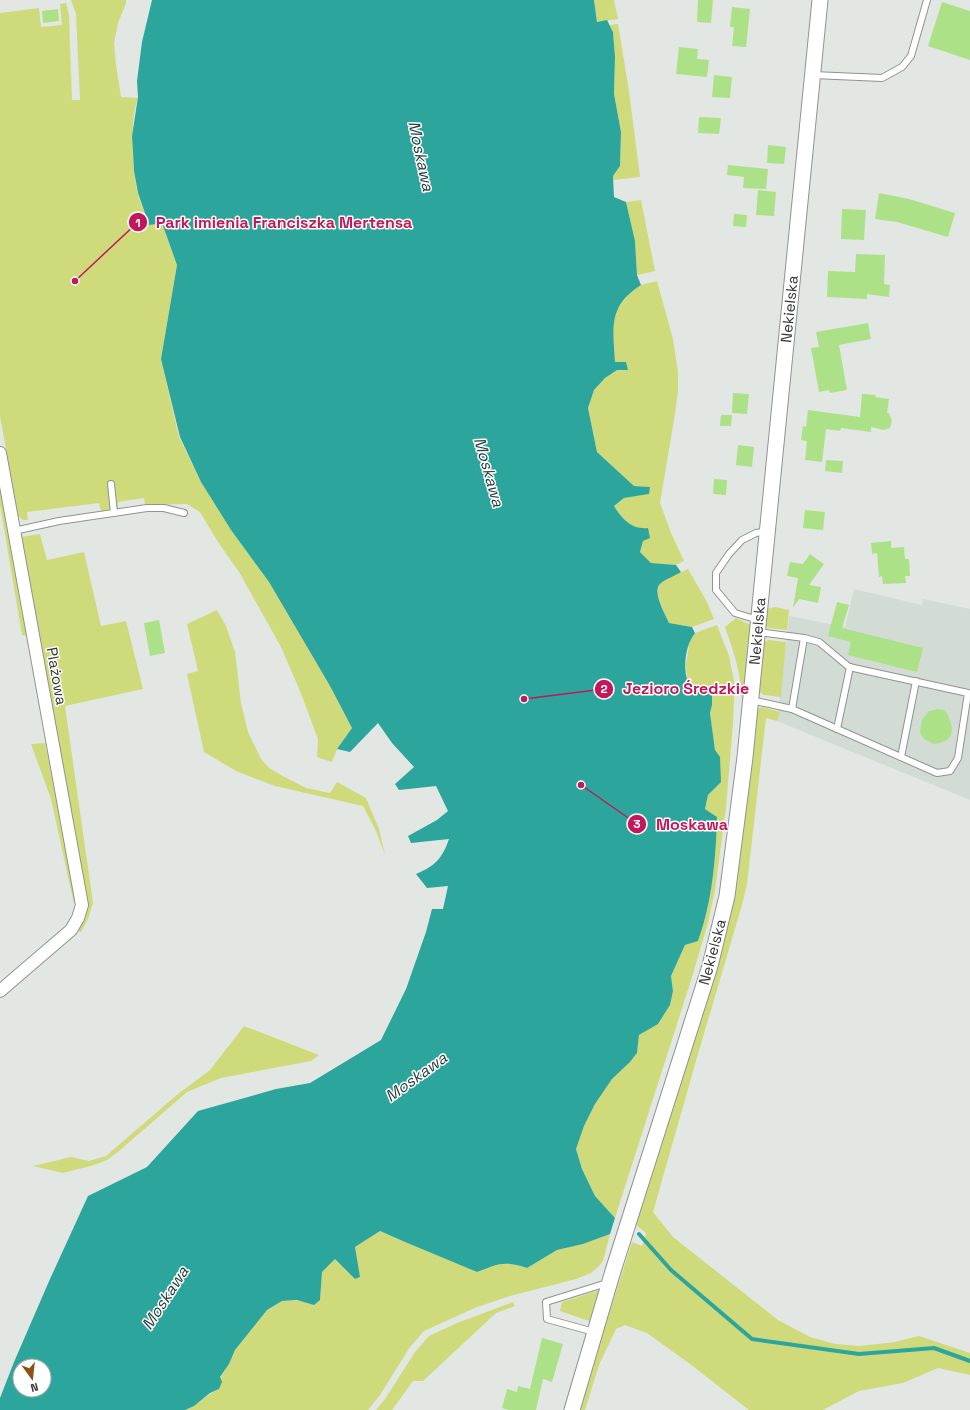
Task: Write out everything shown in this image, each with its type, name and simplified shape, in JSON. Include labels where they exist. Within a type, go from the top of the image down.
[{"type":"street","name":"Nekielska","points":[[572,1410],[612,1277],[710,966],[727,896],[740,804],[820,0]]},
{"type":"street","name":"Plażowa","points":[[0,453],[82,905],[78,918],[71,930],[0,991]]},
{"type":"lane","points":[[813,75],[882,78],[902,67],[911,56],[927,0]]},
{"type":"lane","points":[[111,484],[114,513]]},
{"type":"lane","points":[[14,531],[59,521],[146,508],[164,508],[184,514]]},
{"type":"lane","points":[[750,700],[792,709],[937,773],[950,771],[958,758],[968,693],[850,667],[819,642],[757,626],[735,613],[716,590],[716,573],[729,554],[742,540],[756,533],[767,531]]},
{"type":"lane","points":[[792,709],[804,638]]},
{"type":"lane","points":[[837,729],[850,667]]},
{"type":"lane","points":[[901,757],[916,681]]},
{"type":"lane","points":[[595,1332],[547,1320],[546,1302],[612,1277]]},
{"type":"shaded area","points":[[854,589],[922,605],[923,599],[970,609],[970,800],[777,721],[789,616],[845,627]]},
{"type":"green space","points":[[71,0],[126,0],[118,23],[114,43],[121,97],[138,98],[133,120],[132,148],[137,188],[139,198],[149,224],[162,223],[177,265],[161,359],[179,437],[201,482],[231,530],[269,582],[330,686],[352,728],[337,749],[332,762],[317,757],[318,739],[300,691],[280,645],[239,572],[218,542],[200,512],[187,504],[145,505],[144,498],[118,502],[118,508],[101,511],[99,503],[27,512],[28,520],[23,520],[18,516],[0,416],[0,13],[39,8],[41,27],[62,25],[60,4],[66,3],[69,15],[72,100],[80,100],[76,14]]},
{"type":"green space","points":[[594,0],[614,0],[618,19],[597,22]]},
{"type":"green space","points":[[618,24],[629,91],[640,177],[613,180],[613,176],[620,166],[621,132],[614,94],[615,57],[613,32],[610,25]]},
{"type":"green space","points":[[641,200],[655,271],[637,275],[635,241],[626,202]]},
{"type":"green space","points":[[657,281],[673,339],[678,372],[678,391],[675,414],[660,503],[671,533],[684,561],[676,565],[651,563],[640,552],[643,541],[641,529],[625,520],[614,506],[624,498],[649,494],[650,487],[634,486],[597,452],[588,408],[594,390],[605,378],[617,370],[628,370],[615,363],[613,327],[616,311],[630,292],[641,285]]},
{"type":"green space","points":[[0,484],[28,636],[22,635],[0,505]]},
{"type":"green space","points":[[40,534],[47,560],[84,552],[101,626],[126,621],[143,689],[65,706],[93,903],[88,919],[81,932],[77,930],[87,903],[21,537]]},
{"type":"green space","points":[[688,569],[707,602],[714,619],[692,627],[669,623],[660,604],[658,593],[658,588],[662,582]]},
{"type":"green space","points":[[775,607],[789,610],[787,630],[764,626],[767,609]]},
{"type":"green space","points":[[217,610],[226,626],[235,652],[241,703],[248,732],[261,759],[269,768],[306,788],[330,793],[337,782],[366,798],[379,829],[385,855],[376,831],[363,806],[275,786],[236,771],[204,752],[187,674],[198,671],[187,624]]},
{"type":"green space","points":[[736,618],[751,625],[742,704],[739,674],[725,627]]},
{"type":"green space","points":[[717,625],[729,656],[734,681],[734,700],[726,808],[715,890],[708,923],[692,977],[615,1218],[595,1196],[582,1169],[576,1149],[584,1126],[595,1104],[612,1079],[637,1053],[639,1035],[658,1024],[670,1005],[673,991],[671,976],[685,945],[698,941],[703,926],[710,896],[716,848],[717,817],[705,809],[708,795],[721,782],[710,713],[712,705],[712,689],[695,692],[687,679],[686,664],[690,639],[695,633]]},
{"type":"green space","points":[[769,640],[786,642],[781,697],[764,695],[757,690],[762,643]]},
{"type":"green space","points":[[762,707],[780,712],[777,721],[766,718],[747,884],[653,1212],[673,1237],[778,1320],[810,1337],[835,1344],[859,1346],[895,1342],[919,1336],[970,1353],[970,1375],[938,1368],[903,1383],[859,1391],[823,1410],[749,1410],[647,1333],[625,1325],[616,1329],[599,1365],[585,1410],[577,1410],[593,1354],[608,1317],[632,1242],[642,1246],[646,1233],[636,1225],[640,1208],[729,920],[737,885],[754,714],[757,709]]},
{"type":"green space","points":[[45,743],[75,889],[74,904],[51,799],[31,744]]},
{"type":"green space","points":[[244,1026],[319,1055],[311,1061],[221,1078],[187,1092],[107,1160],[63,1173],[33,1166],[71,1157],[89,1161],[106,1156],[178,1094],[210,1070]]},
{"type":"green space","points":[[380,1231],[477,1272],[501,1264],[512,1264],[527,1268],[557,1250],[583,1244],[610,1234],[603,1261],[591,1273],[576,1279],[510,1296],[477,1307],[424,1331],[410,1347],[380,1395],[368,1410],[185,1410],[219,1389],[220,1378],[229,1364],[235,1350],[267,1310],[282,1301],[320,1300],[322,1272],[335,1259],[355,1279],[359,1277],[355,1247]]},
{"type":"green space","points":[[603,1289],[592,1322],[560,1311],[562,1302]]},
{"type":"green space","points":[[513,1302],[515,1306],[496,1313],[423,1381],[413,1381],[392,1410],[376,1410],[385,1399],[415,1352],[429,1336],[457,1323]]},
{"type":"water","points":[[152,0],[594,0],[597,22],[607,20],[613,32],[615,57],[614,94],[621,132],[620,166],[613,176],[614,197],[626,202],[635,241],[637,275],[641,285],[630,293],[623,301],[615,318],[615,362],[626,362],[628,370],[617,370],[605,378],[594,390],[588,408],[597,452],[634,486],[650,487],[649,494],[624,498],[614,506],[628,523],[637,527],[648,528],[650,538],[643,541],[640,552],[651,563],[676,565],[681,572],[660,584],[657,592],[669,623],[692,627],[695,633],[689,643],[685,661],[688,681],[695,692],[712,689],[712,705],[710,713],[715,750],[720,757],[721,782],[708,795],[705,809],[717,817],[716,848],[710,896],[703,926],[698,941],[685,945],[671,976],[673,991],[670,1005],[658,1024],[639,1035],[637,1053],[612,1079],[595,1104],[584,1126],[576,1149],[582,1169],[595,1196],[615,1218],[610,1234],[583,1244],[557,1250],[527,1268],[512,1264],[501,1264],[477,1272],[380,1231],[355,1247],[360,1277],[355,1279],[335,1259],[322,1272],[320,1300],[314,1305],[297,1300],[282,1301],[267,1310],[235,1350],[229,1364],[220,1377],[222,1382],[219,1389],[210,1393],[194,1406],[185,1410],[0,1410],[0,1398],[12,1367],[12,1398],[52,1398],[52,1358],[16,1358],[88,1196],[147,1167],[198,1111],[276,1089],[310,1083],[381,1040],[406,989],[426,932],[432,909],[443,909],[448,886],[427,888],[416,874],[433,865],[437,861],[444,852],[449,839],[411,843],[408,836],[437,820],[448,811],[436,786],[399,790],[395,784],[414,767],[392,743],[378,723],[350,752],[337,749],[352,728],[330,686],[269,582],[231,530],[201,482],[180,437],[161,359],[177,265],[162,223],[149,225],[138,193],[134,171],[132,136],[138,97],[137,81],[142,42]]},
{"type":"building","points":[[698,0],[713,0],[711,23],[697,22]]},
{"type":"building","points":[[942,2],[970,11],[970,60],[928,46]]},
{"type":"building","points":[[732,7],[750,9],[746,47],[732,46],[734,27],[730,27]]},
{"type":"building","points":[[58,9],[59,21],[43,23],[42,11]]},
{"type":"building","points":[[679,47],[698,49],[697,59],[709,60],[707,77],[676,74]]},
{"type":"building","points":[[714,75],[732,77],[730,98],[712,97]]},
{"type":"building","points":[[699,117],[721,118],[719,134],[698,133]]},
{"type":"building","points":[[768,145],[786,147],[784,164],[767,163]]},
{"type":"building","points":[[728,165],[768,169],[766,189],[743,188],[744,177],[727,175]]},
{"type":"building","points":[[758,190],[776,192],[774,216],[756,215]]},
{"type":"building","points":[[879,193],[909,199],[955,213],[948,237],[897,222],[875,219]]},
{"type":"building","points":[[842,209],[866,210],[864,240],[841,239]]},
{"type":"building","points":[[734,214],[747,215],[746,227],[733,226]]},
{"type":"building","points":[[856,254],[885,255],[884,284],[890,285],[889,297],[867,294],[867,299],[827,297],[828,271],[855,272]]},
{"type":"building","points":[[868,323],[871,339],[839,345],[847,390],[830,393],[829,390],[819,392],[811,348],[819,347],[816,332]]},
{"type":"building","points":[[733,393],[749,394],[747,414],[732,413]]},
{"type":"building","points":[[862,394],[876,395],[875,397],[889,399],[887,413],[889,413],[892,421],[890,428],[884,430],[871,427],[871,432],[841,428],[840,431],[826,429],[822,462],[805,460],[807,441],[801,440],[803,426],[806,427],[808,410],[860,417]]},
{"type":"building","points":[[721,415],[732,415],[731,426],[720,426]]},
{"type":"building","points":[[738,445],[754,447],[752,467],[736,465]]},
{"type":"building","points":[[826,460],[843,461],[842,473],[825,471]]},
{"type":"building","points":[[714,479],[727,480],[726,495],[713,494]]},
{"type":"building","points":[[805,510],[825,512],[823,530],[803,528]]},
{"type":"building","points":[[891,541],[891,548],[904,547],[905,559],[909,559],[910,576],[905,576],[906,583],[883,584],[882,576],[879,577],[877,553],[872,554],[871,543]]},
{"type":"building","points":[[810,554],[824,564],[809,585],[821,587],[818,603],[799,599],[793,608],[798,578],[787,576],[790,562],[803,564]]},
{"type":"building","points":[[837,602],[849,605],[842,628],[923,648],[917,672],[848,655],[851,642],[828,636]]},
{"type":"building","points":[[159,620],[165,653],[150,656],[144,623]]},
{"type":"building","points":[[938,709],[945,710],[952,727],[952,731],[950,737],[945,741],[934,744],[924,739],[920,732],[922,720],[929,711]]},
{"type":"building","points":[[542,1338],[563,1344],[552,1382],[543,1379],[536,1410],[509,1410],[502,1408],[507,1389],[517,1392],[518,1386],[530,1389]]},
{"type":"waterway","points":[[639,1234],[671,1270],[752,1339],[859,1354],[934,1348],[970,1361]]},
{"type":"place","name":"Park imienia Franciszka Mertensa","points":[[75,281]]},
{"type":"place","name":"Jezioro Średzkie","points":[[524,699]]},
{"type":"place","name":"Moskawa","points":[[581,785]]}]
